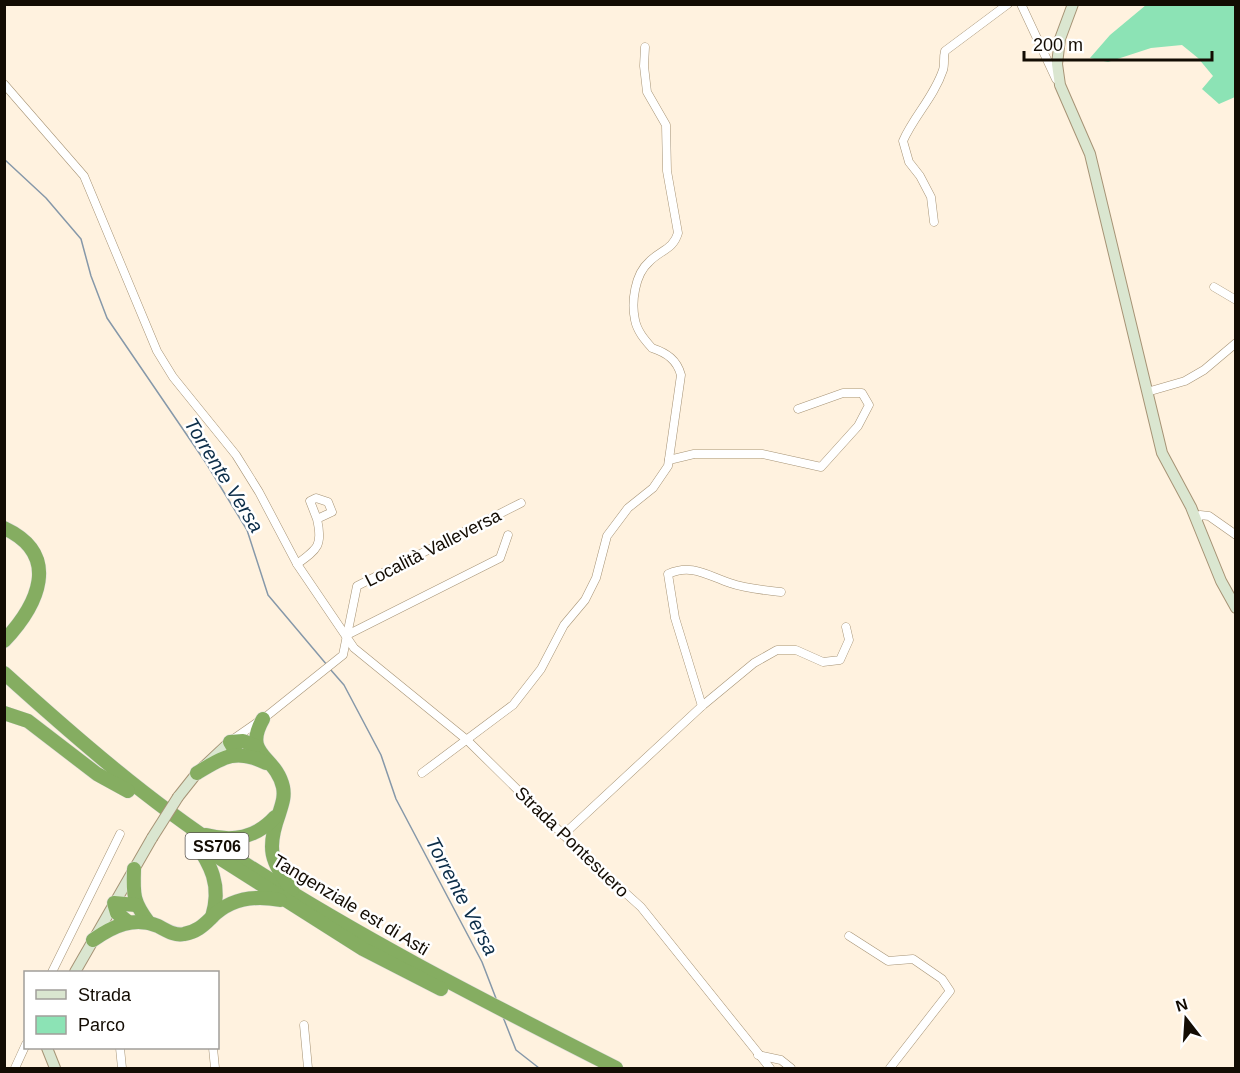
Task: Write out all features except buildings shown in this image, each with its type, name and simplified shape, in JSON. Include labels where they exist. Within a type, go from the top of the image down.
[{"type":"highway","points":[[4,528],[30,544],[40,576],[36,596],[24,618],[5,640]]},
{"type":"highway","name":"Tangenziale est di Asti","points":[[4,673],[196,836]]},
{"type":"highway","name":"Tangenziale est di Asti","points":[[4,684],[50,727],[128,791],[291,898],[363,950],[461,999],[616,1068]]},
{"type":"highway","points":[[4,713],[28,721],[97,774],[128,791]]},
{"type":"highway","points":[[255,746],[255,733],[262,719]]},
{"type":"highway","points":[[93,940],[112,927],[128,922],[149,922],[180,935],[198,929],[212,916],[238,900],[254,897],[291,898],[272,856],[270,843],[279,814],[283,790],[279,775],[255,746],[243,741],[197,773]]},
{"type":"highway","points":[[233,748],[270,765]]},
{"type":"highway","points":[[196,836],[217,838],[251,836],[264,830],[279,814]]},
{"type":"highway","points":[[196,836],[212,868],[217,884],[217,902],[212,916]]},
{"type":"highway","points":[[134,869],[133,894],[136,905],[149,922]]},
{"type":"highway","name":"Tangenziale est di Asti","points":[[291,898],[367,938],[597,1068]]},
{"type":"highway","points":[[128,922],[117,913],[114,903],[136,905]]},
{"type":"street","points":[[934,222],[932,197],[909,162],[903,141],[912,121],[929,100],[943,69],[945,51],[1008,4]]},
{"type":"street","points":[[1021,4],[1092,160],[1162,453],[1197,521],[1221,581],[1236,608]]},
{"type":"street","points":[[1062,91],[1058,79],[1058,52],[1064,26],[1073,4]]},
{"type":"street","points":[[422,773],[513,705],[541,669],[564,625],[585,600],[596,578],[607,536],[628,508],[653,488],[668,466],[681,375],[677,363],[664,352],[652,348],[635,320],[634,302],[639,276],[649,261],[675,243],[678,233],[666,171],[666,125],[647,92],[644,66],[645,47]]},
{"type":"street","name":"Strada Pontesuero","points":[[4,84],[84,176],[157,351],[173,377],[236,455],[259,492],[297,564],[348,638],[467,740],[659,927],[770,1068]]},
{"type":"street","points":[[1214,287],[1236,300]]},
{"type":"street","points":[[1147,392],[1185,381],[1204,370],[1236,343]]},
{"type":"street","points":[[669,460],[694,454],[762,454],[795,463],[821,466],[852,433],[869,405],[862,393],[843,393],[798,409]]},
{"type":"street","name":"Località Valleversa","points":[[348,638],[357,586],[521,503]]},
{"type":"street","points":[[1197,521],[1200,515],[1209,516],[1236,535]]},
{"type":"street","points":[[297,564],[315,551],[321,536],[317,519]]},
{"type":"street","name":"Località Valleversa","points":[[348,638],[500,558],[508,536]]},
{"type":"street","points":[[702,706],[675,618],[668,574],[678,570],[697,569],[746,588],[781,592]]},
{"type":"street","points":[[563,835],[702,706],[754,663],[777,650],[796,650],[823,662],[840,660],[849,640],[846,627]]},
{"type":"street","points":[[233,748],[262,719],[343,655],[348,638]]},
{"type":"street","points":[[76,971],[152,838],[178,797],[197,773]]},
{"type":"street","points":[[52,971],[120,834]]},
{"type":"street","points":[[849,936],[888,961],[913,958],[942,980],[950,991],[890,1068]]},
{"type":"street","points":[[304,1025],[308,1068]]},
{"type":"street","points":[[15,1068],[24,1048]]},
{"type":"street","points":[[49,1049],[55,1068]]},
{"type":"street","points":[[120,1049],[122,1068]]},
{"type":"street","points":[[213,1049],[215,1068]]},
{"type":"street","points":[[757,1054],[781,1060],[791,1068]]},
{"type":"green space","points":[[1146,5],[1235,5],[1235,97],[1219,104],[1202,89],[1213,76],[1198,58],[1182,45],[1151,48],[1108,62],[1090,58],[1110,35]]},
{"type":"waterway","name":"Torrente Versa","points":[[4,159],[46,198],[81,239],[91,276],[107,318],[206,463],[247,530],[268,595],[327,665]]},
{"type":"waterway","name":"Torrente Versa","points":[[330,669],[344,685],[381,755],[396,799],[482,962],[497,1001]]},
{"type":"waterway","name":"Torrente Versa","points":[[503,1017],[516,1050],[539,1068]]}]
